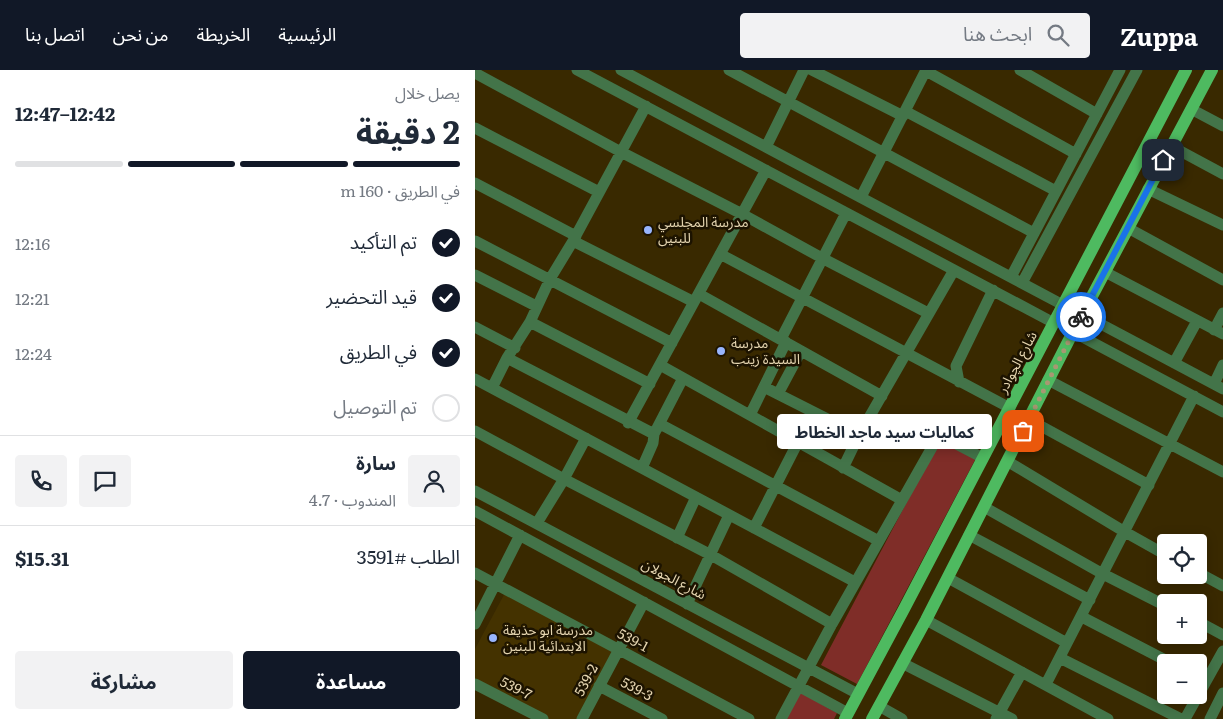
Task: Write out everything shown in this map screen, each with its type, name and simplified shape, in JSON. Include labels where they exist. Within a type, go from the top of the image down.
[{"type":"main road","name":"شارع الچوادر","points":[[847,716],[1055,323],[1186,70]]},
{"type":"main road","points":[[872,719],[985,507],[1082,314],[1212,70]]},
{"type":"main road","points":[[997,432],[1017,442]]},
{"type":"street","points":[[577,70],[1055,323]]},
{"type":"street","points":[[621,70],[1063,305]]},
{"type":"street","points":[[766,147],[804,70]]},
{"type":"street","points":[[812,70],[904,114],[1056,192]]},
{"type":"street","points":[[1020,70],[1097,114]]},
{"type":"street","points":[[1011,277],[1121,70]]},
{"type":"street","points":[[735,71],[788,102],[1034,233]]},
{"type":"street","points":[[861,197],[904,114],[923,72],[1076,154]]},
{"type":"street","points":[[1023,283],[1132,72]]},
{"type":"street","points":[[475,73],[928,313]]},
{"type":"street","points":[[492,388],[507,358],[530,322],[550,279],[575,239],[646,106]]},
{"type":"street","points":[[1191,110],[1223,126]]},
{"type":"street","points":[[475,128],[599,192]]},
{"type":"street","points":[[1171,146],[1223,174]]},
{"type":"street","points":[[791,184],[801,166]]},
{"type":"street","points":[[628,422],[767,170]]},
{"type":"street","points":[[475,183],[575,239],[783,341],[882,396]]},
{"type":"street","points":[[1148,189],[1223,225]]},
{"type":"street","points":[[750,415],[765,387],[802,299],[846,213]]},
{"type":"street","points":[[1128,228],[1223,280]]},
{"type":"street","points":[[475,241],[672,343]]},
{"type":"street","points":[[721,254],[905,354],[1010,408]]},
{"type":"street","points":[[843,468],[859,435],[954,270]]},
{"type":"street","points":[[1105,272],[1219,332],[1223,313]]},
{"type":"street","points":[[475,275],[536,306]]},
{"type":"street","points":[[959,382],[956,366],[993,290]]},
{"type":"street","points":[[1082,314],[1218,387],[1223,364]]},
{"type":"street","points":[[1175,363],[1197,321]]},
{"type":"street","points":[[530,322],[649,384]]},
{"type":"street","points":[[475,327],[515,348]]},
{"type":"street","points":[[1073,332],[1223,412]]},
{"type":"street","points":[[778,394],[801,351]]},
{"type":"street","points":[[507,358],[654,434]]},
{"type":"street","points":[[660,365],[902,500]]},
{"type":"street","points":[[642,468],[653,443],[654,434],[683,378]]},
{"type":"street","points":[[475,379],[855,582]]},
{"type":"street","points":[[1048,380],[1223,472]]},
{"type":"street","points":[[765,387],[859,435]]},
{"type":"street","points":[[1046,684],[1194,396]]},
{"type":"street","points":[[1029,419],[1149,485]]},
{"type":"street","points":[[660,424],[879,541]]},
{"type":"street","points":[[475,430],[564,479],[711,555],[832,624]]},
{"type":"street","points":[[781,719],[855,582],[939,435],[983,458]]},
{"type":"street","points":[[537,524],[586,438]]},
{"type":"street","points":[[754,528],[798,442]]},
{"type":"street","points":[[1007,461],[1157,550]]},
{"type":"street","name":"شارع الجولان","points":[[475,491],[858,694]]},
{"type":"street","points":[[677,538],[696,497]]},
{"type":"street","points":[[985,507],[1103,574],[1157,601]]},
{"type":"street","points":[[475,511],[799,686],[847,716]]},
{"type":"street","points":[[687,604],[729,515]]},
{"type":"street","points":[[545,548],[554,533]]},
{"type":"street","points":[[475,623],[520,535]]},
{"type":"street","points":[[969,535],[1090,600]]},
{"type":"street","name":"539-1","points":[[475,572],[749,719]]},
{"type":"street","points":[[1207,577],[1223,586]]},
{"type":"street","points":[[947,578],[1067,642]]},
{"type":"street","name":"539-2","points":[[582,719],[644,602]]},
{"type":"street","points":[[1082,616],[1157,656]]},
{"type":"street","points":[[926,620],[1108,719]]},
{"type":"street","points":[[1207,626],[1223,635]]},
{"type":"street","points":[[1207,677],[1218,670],[1223,651]]},
{"type":"street","points":[[1060,658],[1181,719]]},
{"type":"street","points":[[902,663],[998,716],[1012,719]]},
{"type":"street","points":[[998,716],[1022,672]]},
{"type":"street","name":"539-7","points":[[475,684],[543,719]]},
{"type":"street","name":"539-3","points":[[599,686],[661,719]]},
{"type":"street","points":[[1210,719],[1223,693]]},
{"type":"street","points":[[1185,719],[1192,704]]},
{"type":"street","points":[[879,706],[902,719]]},
{"type":"shaded area","points":[[940,439],[976,458],[857,684],[821,665]]},
{"type":"shaded area","points":[[506,591],[614,649],[577,719],[547,719],[475,681],[475,649]]},
{"type":"shaded area","points":[[800,692],[837,713],[834,719],[786,719]]},
{"type":"way so far","points":[[1023,431],[1081,317]]},
{"type":"place","name":"مدرسة المجلسي للبنين","points":[[648,230]]},
{"type":"place","name":"مدرسة السيدة زينب","points":[[721,351]]},
{"type":"place","name":"كماليات سيد ماجد الخطاط","points":[[1023,431]]},
{"type":"place","name":"مدرسة ابو حذيفة الابتدائية للبنين","points":[[493,638]]},
{"type":"route","points":[[1081,317],[1163,160]]}]
